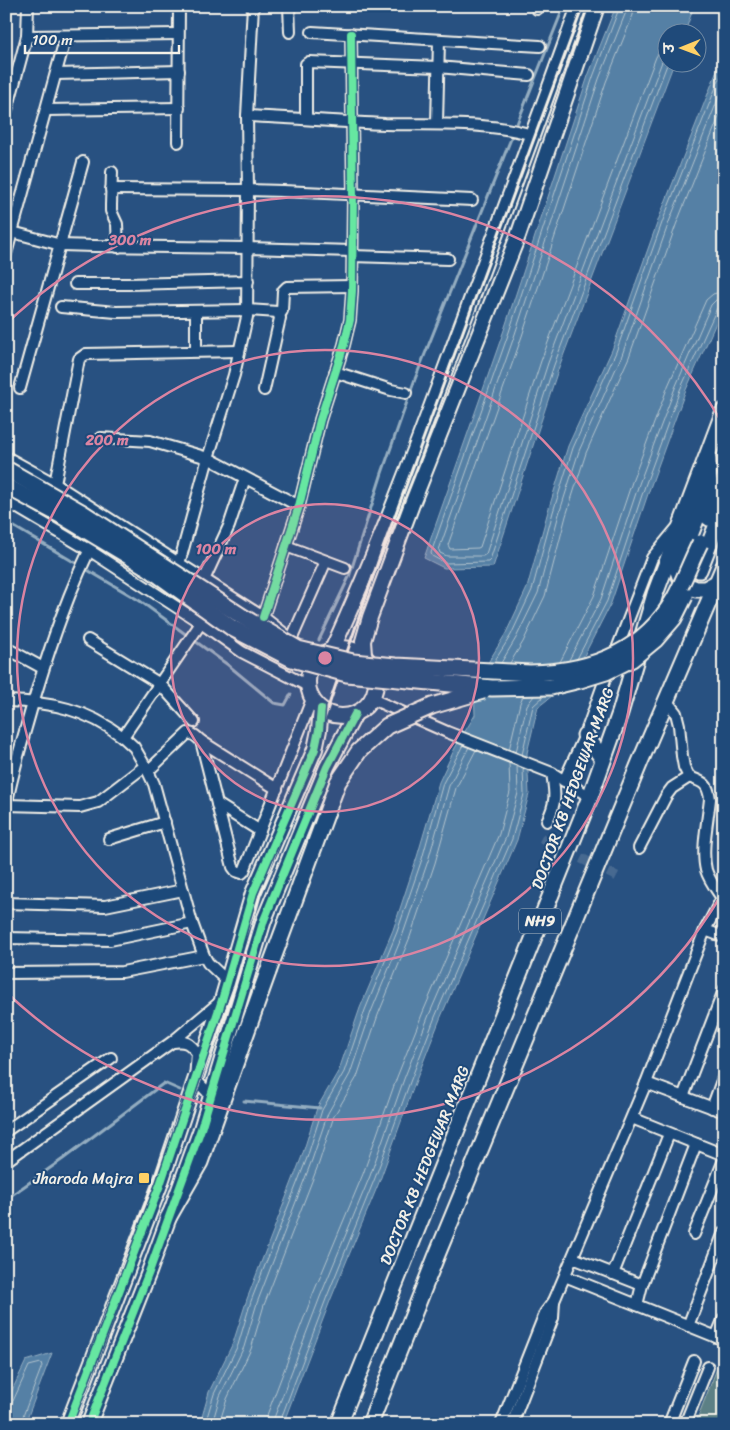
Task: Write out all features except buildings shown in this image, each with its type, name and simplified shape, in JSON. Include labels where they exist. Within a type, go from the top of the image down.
[{"type":"highway","name":"DOCTOR KB HEDGEWAR MARG","points":[[339,1424],[590,797],[620,713],[654,594],[724,411]]},
{"type":"highway","points":[[708,452],[710,486],[678,570],[680,579],[686,585],[696,589],[705,589],[716,583]]},
{"type":"highway","points":[[7,465],[84,512],[243,617],[298,649],[353,662],[530,673],[572,669],[612,658],[646,632],[661,617],[673,600],[700,543],[724,480]]},
{"type":"highway","points":[[6,486],[62,516],[147,567],[232,628],[292,659],[347,674],[492,688],[552,687],[606,672],[632,659],[655,640],[674,618],[699,570],[724,507]]},
{"type":"highway","name":"NH9","points":[[370,1424],[436,1257],[666,700],[724,566]]},
{"type":"highway","points":[[168,1218],[200,1162],[338,782],[360,751],[387,726],[432,706],[492,688]]},
{"type":"highway","points":[[586,734],[603,759]]},
{"type":"main road","points":[[329,651],[354,602],[406,473],[521,132],[579,6]]},
{"type":"main road","points":[[364,655],[363,642],[370,617],[412,504],[518,236],[597,6]]},
{"type":"main road","points":[[68,1424],[160,1185],[222,1000],[252,893],[315,749],[319,730],[313,698],[309,672],[315,660],[329,651],[338,648],[352,649],[364,655],[372,666],[376,678],[375,692],[369,704],[359,713],[346,717],[333,716],[313,698]]},
{"type":"main road","points":[[89,1424],[168,1218],[211,1096],[264,920],[327,767],[355,714]]},
{"type":"street","points":[[6,114],[27,36],[28,6]]},
{"type":"street","points":[[178,142],[179,6]]},
{"type":"street","points":[[179,564],[208,458],[234,375],[248,310],[247,116],[253,6]]},
{"type":"street","points":[[289,6],[290,32]]},
{"type":"street","points":[[312,32],[540,46]]},
{"type":"street","points":[[27,36],[178,34]]},
{"type":"street","points":[[263,617],[299,506],[320,420],[336,372],[350,320],[353,195],[351,34]]},
{"type":"street","points":[[6,254],[66,36]]},
{"type":"street","points":[[437,123],[439,40]]},
{"type":"street","points":[[306,119],[306,64],[313,61],[528,75]]},
{"type":"street","points":[[56,74],[179,71]]},
{"type":"street","points":[[46,110],[179,108]]},
{"type":"street","points":[[247,116],[386,124],[437,123],[521,132]]},
{"type":"street","points":[[20,388],[83,162]]},
{"type":"street","points":[[112,172],[110,205],[117,224],[118,247]]},
{"type":"street","points":[[111,189],[284,191],[472,200]]},
{"type":"street","points":[[12,232],[61,245],[247,248],[448,259]]},
{"type":"street","points":[[75,284],[248,281]]},
{"type":"street","points":[[264,390],[283,307],[283,291],[286,288],[352,286]]},
{"type":"street","points":[[61,307],[116,312],[248,310],[275,311],[280,315]]},
{"type":"street","points":[[196,311],[196,351]]},
{"type":"street","points":[[55,484],[79,359],[82,356],[86,354],[239,351]]},
{"type":"street","points":[[336,372],[384,388],[406,393]]},
{"type":"street","points":[[101,438],[150,441],[208,458],[299,506]]},
{"type":"street","points":[[7,465],[55,484],[263,617],[285,635],[329,651]]},
{"type":"street","points":[[204,580],[229,526],[245,478]]},
{"type":"street","points":[[6,501],[89,550],[198,627],[242,652],[313,698],[244,871],[239,873],[233,867],[200,741]]},
{"type":"street","points":[[106,518],[89,550],[43,668],[15,766],[6,806],[80,808],[89,806],[98,802],[147,768],[188,733],[277,788]]},
{"type":"street","points":[[564,780],[586,734],[598,696],[652,558],[682,522]]},
{"type":"street","points":[[286,546],[345,568]]},
{"type":"street","points":[[292,638],[326,561]]},
{"type":"street","points":[[123,737],[222,592]]},
{"type":"street","points":[[88,640],[160,684],[194,722]]},
{"type":"street","points":[[6,648],[43,668]]},
{"type":"street","points":[[372,699],[447,732],[552,773],[590,797]]},
{"type":"street","points":[[500,1424],[545,1313],[554,1302],[632,1118],[705,930],[723,898],[706,871],[705,856],[710,800],[709,791],[704,783],[689,777],[684,767],[676,713],[666,700]]},
{"type":"street","points":[[6,701],[33,702],[74,710],[88,715],[123,737],[134,747],[154,784],[192,923],[204,956],[211,967],[227,981]]},
{"type":"street","points":[[547,821],[555,801],[552,773]]},
{"type":"street","points":[[639,848],[666,796],[672,788],[689,777]]},
{"type":"street","points":[[217,804],[260,830]]},
{"type":"street","points":[[109,839],[165,822]]},
{"type":"street","points":[[6,903],[105,906],[183,890]]},
{"type":"street","points":[[6,938],[110,940],[192,923]]},
{"type":"street","points":[[705,930],[724,937]]},
{"type":"street","points":[[6,973],[122,972],[204,956]]},
{"type":"street","points":[[683,1097],[724,990]]},
{"type":"street","points":[[6,1161],[172,1042],[222,1000]]},
{"type":"street","points":[[172,1042],[183,1041],[191,1045],[197,1053],[195,1079],[211,1096]]},
{"type":"street","points":[[6,1131],[111,1058]]},
{"type":"street","points":[[712,1108],[724,1075]]},
{"type":"street","points":[[646,1083],[724,1112]]},
{"type":"street","points":[[632,1118],[724,1156]]},
{"type":"street","points":[[614,1274],[669,1134]]},
{"type":"street","points":[[636,1305],[696,1144]]},
{"type":"street","points":[[694,1234],[724,1160]]},
{"type":"street","points":[[688,1326],[724,1232]]},
{"type":"street","points":[[573,1258],[642,1285]]},
{"type":"street","points":[[565,1276],[720,1338],[724,1318]]},
{"type":"street","points":[[512,1424],[553,1318],[554,1302]]},
{"type":"street","points":[[669,1424],[694,1361]]},
{"type":"street","points":[[685,1424],[708,1367]]},
{"type":"green space","points":[[720,1361],[724,1362],[724,1424],[695,1424]]},
{"type":"water","points":[[616,6],[694,6],[688,22],[658,22],[658,72],[671,72],[559,367],[493,567],[444,568],[424,558],[504,330],[588,76]]},
{"type":"water","points":[[724,53],[724,305],[685,392],[611,603],[571,681],[538,707],[527,753],[529,794],[517,840],[440,1019],[380,1180],[330,1301],[283,1424],[200,1424],[209,1392],[233,1343],[247,1299],[302,1156],[317,1108],[339,1070],[360,1008],[393,930],[439,782],[455,748],[475,715],[474,686],[506,633],[527,588],[568,446],[612,350],[659,218]]},
{"type":"water","points":[[52,1353],[25,1424],[6,1424],[6,1403],[26,1361]]},
{"type":"waterway","points":[[319,640],[349,577],[382,473],[415,379],[564,6]]},
{"type":"waterway","points":[[6,522],[140,601],[228,665],[274,703],[285,705],[291,694]]},
{"type":"waterway","points":[[6,1199],[164,1083],[180,1090]]},
{"type":"waterway","points":[[244,1101],[320,1108]]},
{"type":"tunnel","points":[[541,838],[618,877]]},
{"type":"railway","points":[[65,1424],[321,728],[379,559],[583,6]]},
{"type":"railway","points":[[74,1424],[234,988]]},
{"type":"cycle path","points":[[263,617],[299,506],[320,420],[350,320],[353,195],[351,34]]},
{"type":"cycle path","points":[[68,1424],[160,1185],[222,1000],[253,893],[315,749],[321,709]]},
{"type":"cycle path","points":[[89,1424],[149,1272],[201,1129],[264,920],[327,767],[355,714]]},
{"type":"place","name":"Jharoda Majra","points":[[144,1178]]}]
